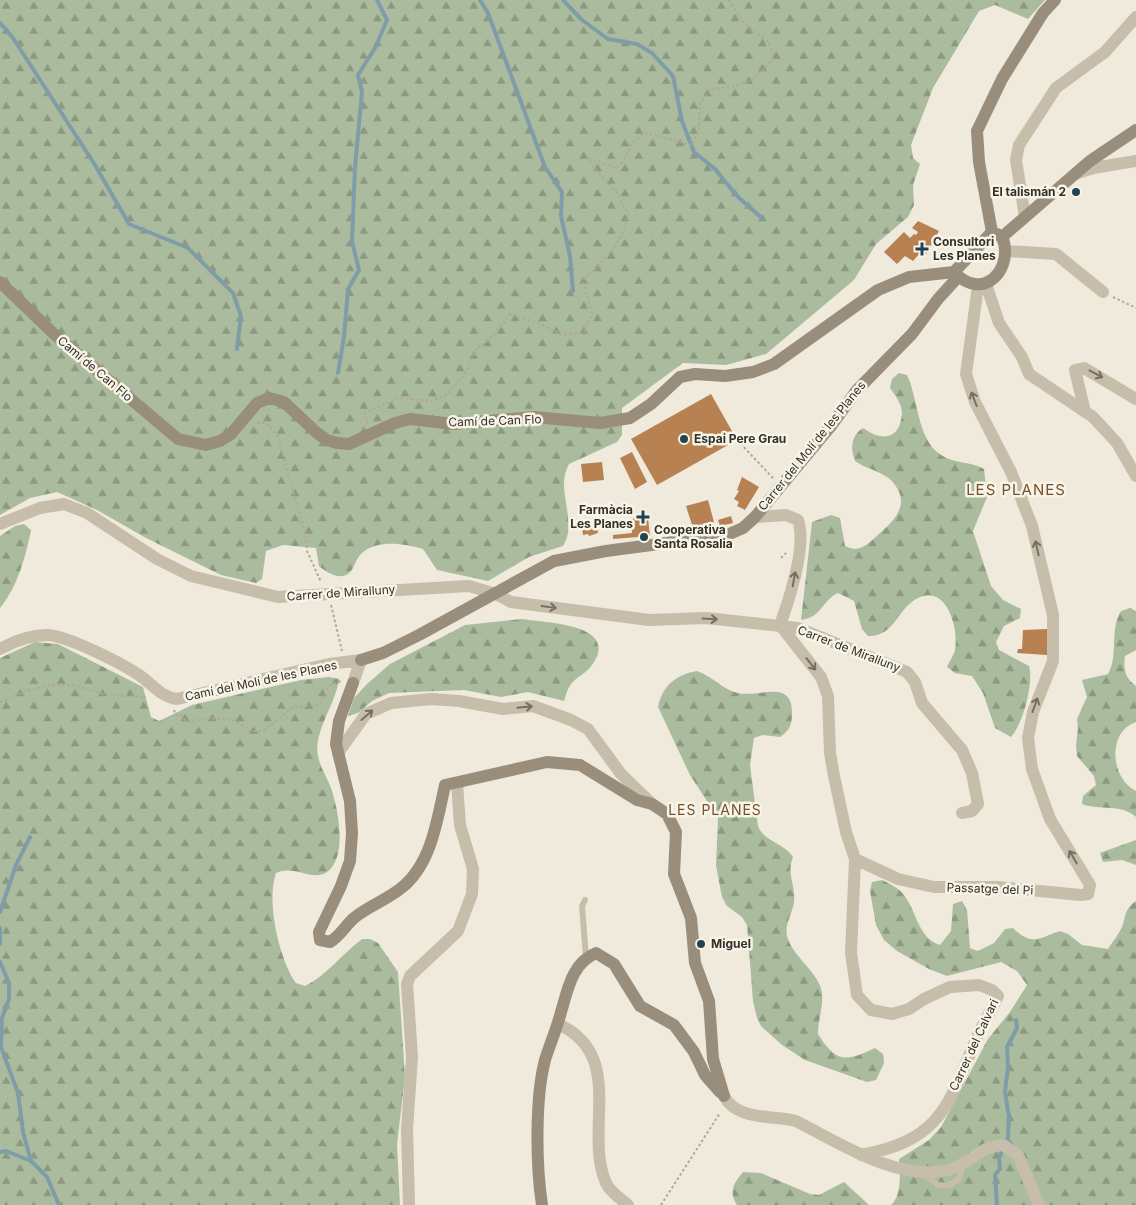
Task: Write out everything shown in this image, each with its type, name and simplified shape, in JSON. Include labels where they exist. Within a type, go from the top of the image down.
[{"type":"street","points":[[956,274],[971,285],[982,285],[998,273],[1006,251],[997,234],[979,162],[977,131],[1006,72],[1054,0]]},
{"type":"street","points":[[1025,216],[1016,160],[1019,145],[1049,95],[1062,82],[1106,52],[1136,17]]},
{"type":"street","name":"Carrer del Molí de les Planes","points":[[499,595],[554,561],[606,551],[727,536],[743,528],[755,517],[780,485],[795,470],[831,426],[856,390],[912,334],[956,274],[997,234],[1025,216],[1075,174],[1136,130]]},
{"type":"street","points":[[1075,174],[1093,168],[1136,161]]},
{"type":"street","points":[[1006,251],[1056,254],[1103,292]]},
{"type":"street","name":"Camí de Can Flo","points":[[0,282],[54,334],[178,439],[206,445],[220,441],[231,434],[257,403],[269,398],[284,402],[317,433],[337,443],[348,444],[370,436],[395,423],[410,419],[453,424],[534,417],[600,423],[630,418],[651,404],[680,377],[695,374],[753,372],[774,364],[878,290],[909,276],[956,274]]},
{"type":"street","points":[[982,285],[1000,323],[1022,358],[1029,374],[1093,417],[1117,444],[1136,476]]},
{"type":"street","name":"Passatge del Pi","points":[[855,859],[898,879],[934,887],[997,887],[1081,895],[1088,894],[1090,886],[1050,819],[1032,769],[1028,738],[1033,712],[1053,662],[1053,615],[1032,526],[1012,472],[975,402],[966,374],[982,285]]},
{"type":"street","points":[[1085,412],[1074,370],[1084,368],[1136,399]]},
{"type":"street","name":"Carrer de Miralluny","points":[[0,524],[40,508],[64,504],[87,512],[157,559],[191,576],[278,597],[469,586],[499,595],[511,602],[649,620],[706,618],[780,625],[821,636],[907,672],[915,682],[922,703],[962,750],[972,773],[978,804],[972,811],[962,813]]},
{"type":"street","points":[[755,517],[786,516],[798,520],[800,525],[799,547],[791,596],[780,625],[821,677],[828,696],[830,753],[846,832],[855,859]]},
{"type":"street","name":"Camí del Molí de les Planes","points":[[0,649],[15,642],[49,635],[63,639],[135,672],[162,695],[169,698],[177,698],[329,664],[342,664],[361,660],[397,646],[499,595]]},
{"type":"street","points":[[361,660],[339,721],[336,744],[350,801],[352,834],[350,861],[341,886],[319,932],[320,940],[330,942],[337,938],[355,918],[402,888],[421,865],[436,828],[446,786],[547,762],[574,764],[585,767],[637,800],[652,804]]},
{"type":"street","points":[[338,754],[366,714],[391,703],[431,699],[459,701],[502,710],[533,706],[571,720],[588,729],[621,774],[652,804],[667,814],[676,832],[674,874],[691,918],[695,963],[709,1000],[713,1059],[725,1099]]},
{"type":"street","points":[[409,1205],[407,1129],[412,1057],[407,984],[410,976],[458,931],[472,894],[473,869],[460,825],[457,783]]},
{"type":"street","name":"Carrer del Calvari","points":[[855,859],[852,971],[857,995],[871,1010],[892,1014],[909,1010],[924,999],[950,987],[979,985],[992,990],[998,996],[977,1038],[960,1080],[930,1128],[887,1150],[861,1155]]},
{"type":"street","points":[[542,1205],[539,1187],[539,1108],[545,1061],[574,972],[586,957],[596,953],[614,964],[640,1006],[674,1026],[694,1052],[705,1075],[725,1099],[751,1115],[796,1121],[871,1160],[922,1172],[940,1172],[963,1164],[987,1147],[1003,1145],[1012,1149],[1018,1155],[1039,1205]]},
{"type":"street","points":[[558,1024],[572,1030],[587,1045],[601,1092],[599,1147],[602,1173],[607,1186],[628,1205]]},
{"type":"lane","points":[[585,900],[582,906],[586,957]]},
{"type":"path","points":[[370,436],[365,413],[399,398],[432,401],[449,393],[464,375],[477,348],[487,342],[511,314],[539,323],[562,335],[584,332],[592,313],[583,280],[608,258],[626,227],[629,215],[617,193],[594,168],[587,157],[595,158],[616,168],[621,165],[633,140],[646,133],[692,145],[699,129],[700,104],[712,89],[736,86],[754,80],[774,56],[768,42],[744,24],[729,0]]},
{"type":"path","points":[[1103,292],[1136,308]]},
{"type":"path","points":[[254,423],[266,423],[277,435],[305,532],[307,551],[328,594],[342,649],[342,664]]},
{"type":"path","points":[[737,440],[780,485]]},
{"type":"path","points":[[169,698],[176,715],[181,715],[188,722],[200,719],[228,720],[246,727],[249,731],[263,731],[292,708],[320,704],[329,686],[342,681],[353,683]]},
{"type":"path","points":[[0,702],[29,690],[52,685],[74,685],[107,695],[149,697]]},
{"type":"path","points":[[661,1205],[725,1099]]},
{"type":"green space","points":[[0,0],[1045,0],[1028,19],[995,5],[979,11],[933,88],[911,145],[913,158],[920,164],[913,185],[914,205],[908,217],[876,244],[854,280],[766,354],[726,365],[683,363],[622,408],[622,435],[617,442],[569,464],[564,484],[569,526],[563,546],[529,557],[488,581],[437,570],[423,549],[392,544],[376,546],[362,553],[350,572],[346,575],[338,576],[319,566],[316,548],[283,545],[266,551],[262,579],[256,583],[221,575],[146,538],[97,510],[57,492],[30,498],[0,515]]},
{"type":"green space","points":[[899,373],[907,375],[919,418],[927,439],[933,448],[946,458],[984,469],[987,497],[973,531],[991,586],[1003,600],[1021,609],[1020,618],[1004,626],[996,642],[999,650],[1029,666],[1030,673],[1029,692],[1026,703],[1020,723],[1011,737],[995,728],[983,693],[972,676],[955,673],[947,667],[955,650],[955,631],[949,611],[937,597],[928,595],[918,598],[905,608],[890,627],[877,635],[868,636],[862,629],[854,601],[838,593],[832,596],[814,616],[801,620],[812,522],[831,515],[840,518],[845,546],[856,549],[871,541],[890,524],[898,512],[901,499],[895,485],[882,474],[855,461],[852,447],[854,438],[863,428],[876,435],[883,436],[888,436],[898,429],[902,410],[890,388],[892,379]]},
{"type":"green space","points":[[24,524],[31,530],[23,561],[16,581],[0,608],[0,536],[15,526]]},
{"type":"green space","points":[[1130,608],[1136,611],[1136,650],[1125,656],[1124,665],[1127,676],[1136,686],[1136,722],[1126,727],[1120,735],[1116,745],[1115,756],[1121,777],[1136,791],[1136,817],[1123,810],[1082,804],[1083,796],[1096,785],[1094,776],[1077,756],[1076,746],[1077,719],[1087,697],[1082,680],[1108,674],[1113,659],[1117,619],[1121,611]]},
{"type":"green space","points":[[522,619],[577,628],[589,633],[597,641],[598,651],[592,665],[574,681],[567,691],[564,701],[528,692],[501,697],[464,690],[389,693],[372,701],[358,713],[348,716],[354,698],[390,664],[465,625]]},
{"type":"green space","points":[[35,642],[58,644],[143,687],[151,717],[159,721],[192,705],[301,680],[329,677],[339,679],[317,747],[319,760],[331,788],[336,807],[339,832],[337,855],[333,865],[327,872],[321,875],[289,870],[276,873],[273,885],[273,914],[284,960],[296,983],[305,986],[313,981],[362,939],[370,939],[378,943],[398,972],[405,1077],[397,1144],[400,1205],[0,1205],[0,658]]},
{"type":"green space","points":[[697,671],[738,693],[781,693],[787,696],[791,703],[791,721],[786,732],[780,737],[763,735],[754,738],[750,765],[758,826],[765,836],[784,848],[793,857],[790,869],[794,902],[787,925],[787,934],[791,946],[814,975],[821,988],[822,999],[818,1034],[830,1050],[842,1057],[856,1056],[875,1048],[883,1054],[884,1063],[876,1080],[867,1082],[805,1060],[782,1045],[761,1026],[757,1018],[753,1001],[747,925],[742,917],[727,906],[722,897],[716,866],[718,818],[690,775],[658,707],[663,693],[672,682],[683,675]]},
{"type":"green space","points":[[1136,840],[1136,865],[1122,860],[1103,862],[1100,853]]},
{"type":"green space","points":[[882,880],[894,886],[902,893],[922,931],[933,942],[940,945],[951,931],[953,904],[962,901],[967,910],[970,948],[978,951],[994,943],[1005,929],[1013,928],[1031,939],[1041,938],[1060,931],[1068,934],[1082,945],[1108,949],[1120,931],[1128,908],[1136,901],[1136,1205],[891,1205],[895,1201],[899,1190],[899,1159],[929,1140],[941,1127],[988,1039],[1010,1012],[1027,985],[1017,971],[1001,962],[947,976],[929,969],[897,951],[884,940],[876,925],[870,891],[872,882]]},
{"type":"green space","points":[[743,1172],[761,1173],[810,1194],[819,1195],[844,1182],[869,1205],[737,1205],[734,1200],[733,1187]]},
{"type":"building","points":[[918,221],[939,231],[926,254],[921,252],[913,261],[905,256],[897,264],[884,252],[904,232],[910,238],[914,234],[916,235],[918,232],[912,228]]},
{"type":"building","name":"Espai Pere Grau","points":[[711,394],[737,440],[657,485],[631,439]]},
{"type":"building","points":[[632,452],[647,482],[635,489],[620,458]]},
{"type":"building","points":[[602,462],[604,480],[583,482],[581,464]]},
{"type":"building","points":[[742,477],[759,487],[745,510],[737,506],[739,502],[734,499],[739,491],[737,490]]},
{"type":"building","points":[[708,500],[714,522],[693,528],[686,506]]},
{"type":"building","points":[[731,516],[733,523],[720,526],[718,520]]},
{"type":"building","points":[[648,518],[650,536],[613,539],[613,535],[632,533],[631,519]]},
{"type":"building","points":[[591,520],[592,526],[597,525],[598,533],[589,536],[588,534],[583,535],[581,521]]},
{"type":"building","points":[[1047,629],[1047,655],[1017,653],[1018,649],[1022,649],[1023,630]]},
{"type":"waterway","points":[[338,373],[344,337],[348,289],[359,270],[352,241],[355,167],[362,92],[358,75],[375,48],[387,20],[377,0]]},
{"type":"waterway","points":[[480,0],[488,13],[545,167],[562,192],[561,216],[570,256],[573,291]]},
{"type":"waterway","points":[[563,0],[582,20],[608,39],[637,44],[652,53],[673,76],[682,121],[694,152],[715,169],[737,196],[763,219]]},
{"type":"waterway","points":[[0,23],[13,38],[95,165],[129,224],[188,248],[233,293],[241,316],[237,349]]},
{"type":"waterway","points":[[0,912],[16,865],[30,837]]},
{"type":"waterway","points":[[0,928],[0,944]]},
{"type":"waterway","points":[[0,962],[9,983],[9,999],[2,1018],[1,1047],[18,1093],[23,1132],[31,1161],[47,1177],[59,1205]]},
{"type":"waterway","points":[[997,1205],[995,1175],[1000,1169],[999,1158],[1008,1137],[1009,1117],[1005,1092],[1008,1067],[1007,1047],[1017,1028],[1016,1020]]},
{"type":"waterway","points":[[0,1152],[6,1151],[31,1161]]},
{"type":"place","name":"El talismán 2","points":[[1076,192]]},
{"type":"place","name":"Consultori Les Planes","points":[[922,249]]},
{"type":"place","name":"Espai Pere Grau","points":[[684,439]]},
{"type":"place","name":"Farmàcia Les Planes","points":[[643,517]]},
{"type":"place","name":"Cooperativa Santa Rosalia","points":[[644,537]]},
{"type":"place","name":"Miguel","points":[[701,944]]},
{"type":"district","name":"LES PLANES","points":[[1016,490]]},
{"type":"district","name":"LES PLANES","points":[[715,810]]}]
